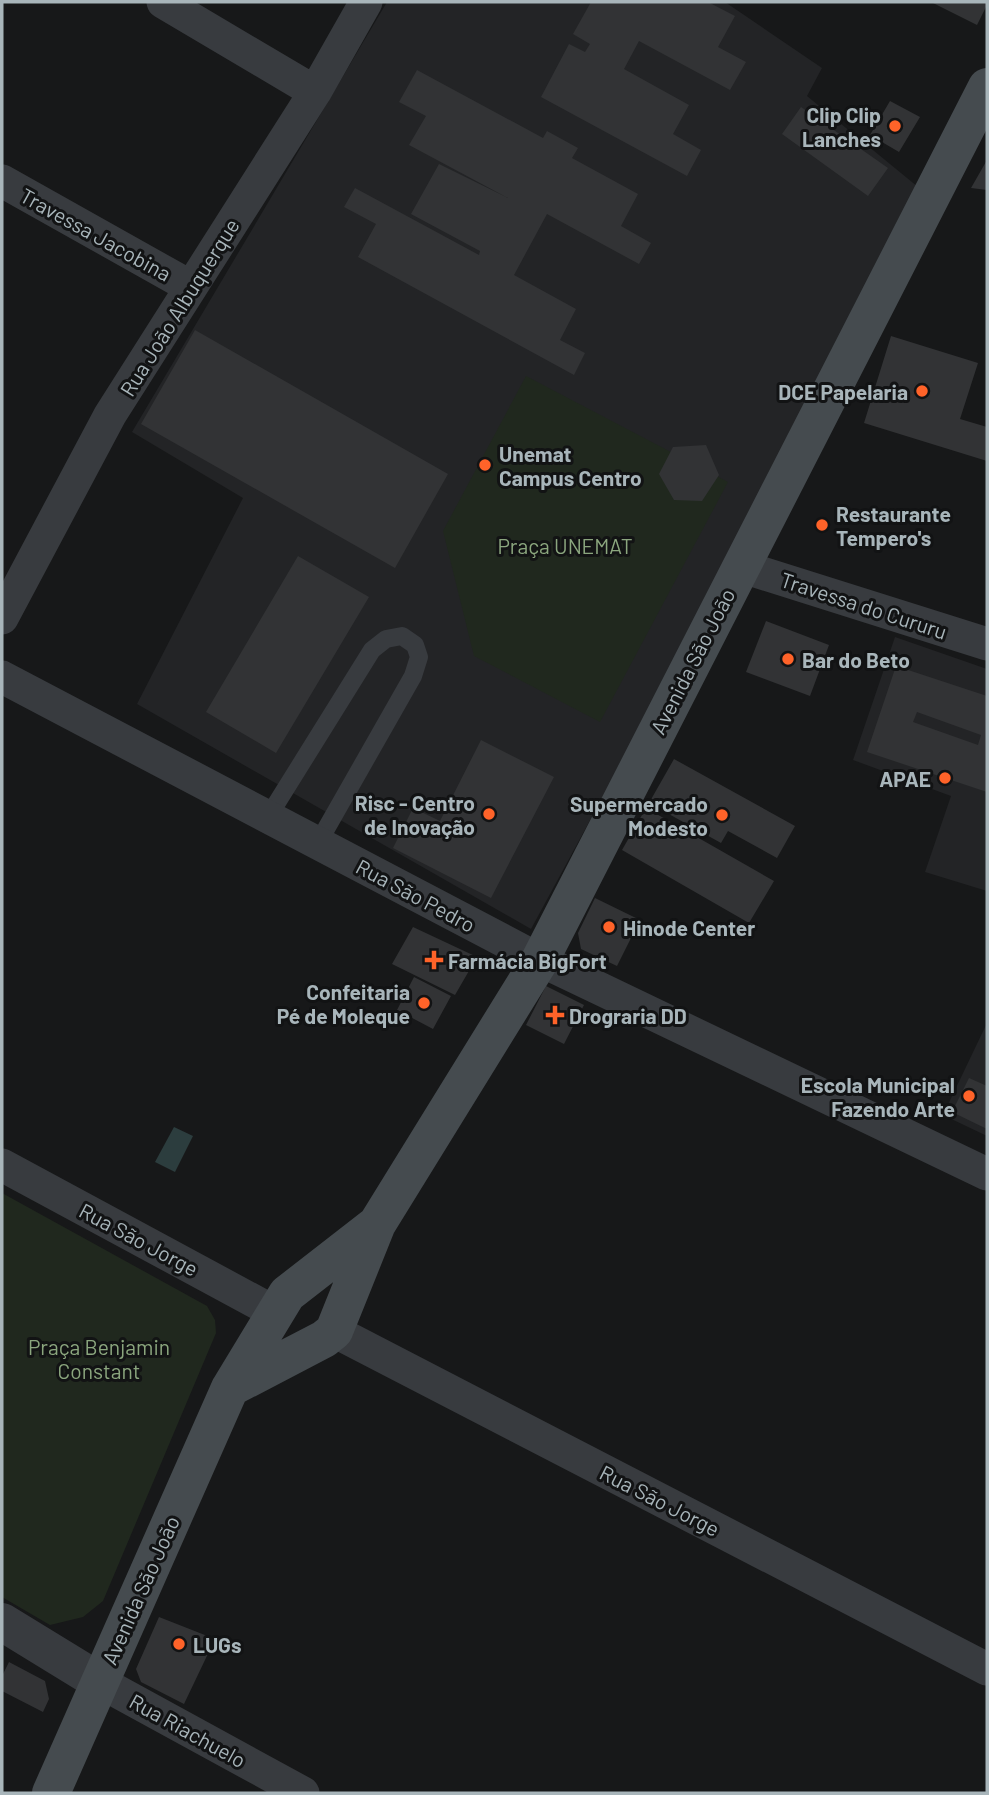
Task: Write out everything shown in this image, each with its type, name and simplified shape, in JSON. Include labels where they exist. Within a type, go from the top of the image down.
[{"type":"main road","name":"Avenida São João","points":[[327,1330],[377,1224],[540,960],[987,87]]},
{"type":"main road","name":"Avenida São João","points":[[51,1793],[230,1388],[287,1294],[377,1224]]},
{"type":"main road","points":[[299,1283],[323,1287],[327,1330]]},
{"type":"main road","points":[[276,1313],[283,1332],[327,1330]]},
{"type":"main road","points":[[230,1388],[327,1330]]},
{"type":"street","points":[[163,2],[315,92]]},
{"type":"street","name":"Rua João Albuquerque","points":[[2,618],[110,415],[315,92],[366,2]]},
{"type":"street","name":"Travessa Jacobina","points":[[2,181],[191,287]]},
{"type":"street","name":"Travessa do Cururu","points":[[740,566],[987,644]]},
{"type":"street","name":"Rua São Pedro","points":[[2,677],[540,960],[987,1174]]},
{"type":"street","name":"Rua São Jorge","points":[[2,1165],[276,1313]]},
{"type":"street","name":"Rua São Jorge","points":[[327,1330],[987,1669]]},
{"type":"street","name":"Rua Riachuelo","points":[[2,1622],[100,1682],[303,1793]]},
{"type":"lane","points":[[268,817],[372,650],[386,639],[402,636],[415,645],[419,657],[413,676],[318,843]]},
{"type":"shaded area","name":"Unemat Campus Centro","points":[[387,2],[725,2],[822,68],[807,96],[929,196],[531,929],[137,704],[243,498],[132,432]]},
{"type":"shaded area","name":"APAE","points":[[895,637],[987,669],[987,891],[925,872],[951,796],[853,760]]},
{"type":"shaded area","name":"Escola Municipal Fazendo Arte","points":[[987,1023],[987,1136],[943,1115]]},
{"type":"shaded area","points":[[174,1127],[193,1136],[175,1172],[155,1162]]},
{"type":"green space","name":"Praça UNEMAT","points":[[526,376],[728,482],[600,722],[474,656],[443,531]]},
{"type":"green space","name":"Praça Benjamin Constant","points":[[2,1193],[207,1306],[215,1320],[216,1333],[103,1601],[83,1617],[50,1625],[2,1597]]},
{"type":"building","points":[[591,2],[708,2],[735,16],[718,47],[746,62],[730,90],[639,41],[624,69],[689,105],[673,134],[701,150],[687,176],[541,97],[569,44],[585,52],[590,44],[573,34]]},
{"type":"building","points":[[931,2],[987,2],[987,5],[977,25]]},
{"type":"building","points":[[417,70],[543,138],[547,131],[578,148],[572,158],[638,194],[621,226],[651,243],[639,264],[547,214],[514,275],[576,309],[560,340],[585,353],[574,375],[358,257],[376,224],[344,207],[355,188],[479,255],[480,251],[411,214],[439,164],[508,198],[409,145],[426,116],[399,102]]},
{"type":"building","name":"Clip Clip Lanches","points":[[890,101],[920,117],[899,152],[870,135]]},
{"type":"building","points":[[801,107],[888,168],[868,196],[782,134]]},
{"type":"building","points":[[987,160],[987,190],[971,188]]},
{"type":"building","points":[[195,330],[448,474],[395,568],[141,424]]},
{"type":"building","name":"DCE Papelaria","points":[[891,336],[978,363],[960,419],[987,427],[987,461],[864,423]]},
{"type":"building","points":[[706,445],[719,475],[702,501],[674,500],[659,474],[673,447]]},
{"type":"building","points":[[298,556],[369,597],[276,753],[206,712]]},
{"type":"building","name":"Bar do Beto","points":[[766,621],[829,645],[810,696],[746,672]]},
{"type":"building","points":[[896,666],[987,696],[987,792],[867,752]],"holes":[[[917,712],[981,735],[978,745],[913,722]]]},
{"type":"building","name":"Risc - Centro de Inovação","points":[[481,740],[554,777],[491,898],[393,848],[413,808],[440,821]]},
{"type":"building","name":"Supermercado Modesto","points":[[674,759],[795,826],[777,858],[728,831],[721,843],[649,803]]},
{"type":"building","points":[[646,808],[774,881],[749,923],[622,850]]},
{"type":"building","name":"Hinode Center","points":[[595,898],[640,920],[617,966],[581,949],[578,933]]},
{"type":"building","name":"Farmácia BigFort","points":[[413,927],[477,957],[455,995],[392,964]]},
{"type":"building","name":"Confeitaria Pé de Moleque","points":[[414,977],[451,996],[433,1029],[397,1010]]},
{"type":"building","name":"Drograria DD","points":[[546,986],[584,1005],[564,1044],[526,1025]]},
{"type":"building","points":[[969,1078],[987,1086],[987,1129],[952,1112]]},
{"type":"building","points":[[159,1617],[215,1639],[184,1704],[141,1682],[136,1669]]},
{"type":"building","points":[[9,1662],[45,1681],[49,1699],[43,1712],[2,1691],[2,1676]]},
{"type":"place","name":"Clip Clip Lanches","points":[[895,126]]},
{"type":"place","name":"DCE Papelaria","points":[[922,391]]},
{"type":"place","name":"Unemat Campus Centro","points":[[485,465]]},
{"type":"place","name":"Restaurante Tempero's","points":[[822,525]]},
{"type":"place","name":"Bar do Beto","points":[[788,659]]},
{"type":"place","name":"APAE","points":[[945,778]]},
{"type":"place","name":"Risc - Centro de Inovação","points":[[489,814]]},
{"type":"place","name":"Supermercado Modesto","points":[[722,815]]},
{"type":"place","name":"Hinode Center","points":[[609,927]]},
{"type":"place","name":"Farmácia BigFort","points":[[434,960]]},
{"type":"place","name":"Confeitaria Pé de Moleque","points":[[424,1003]]},
{"type":"place","name":"Drograria DD","points":[[555,1015]]},
{"type":"place","name":"Escola Municipal Fazendo Arte","points":[[969,1096]]},
{"type":"place","name":"LUGs","points":[[179,1644]]}]
